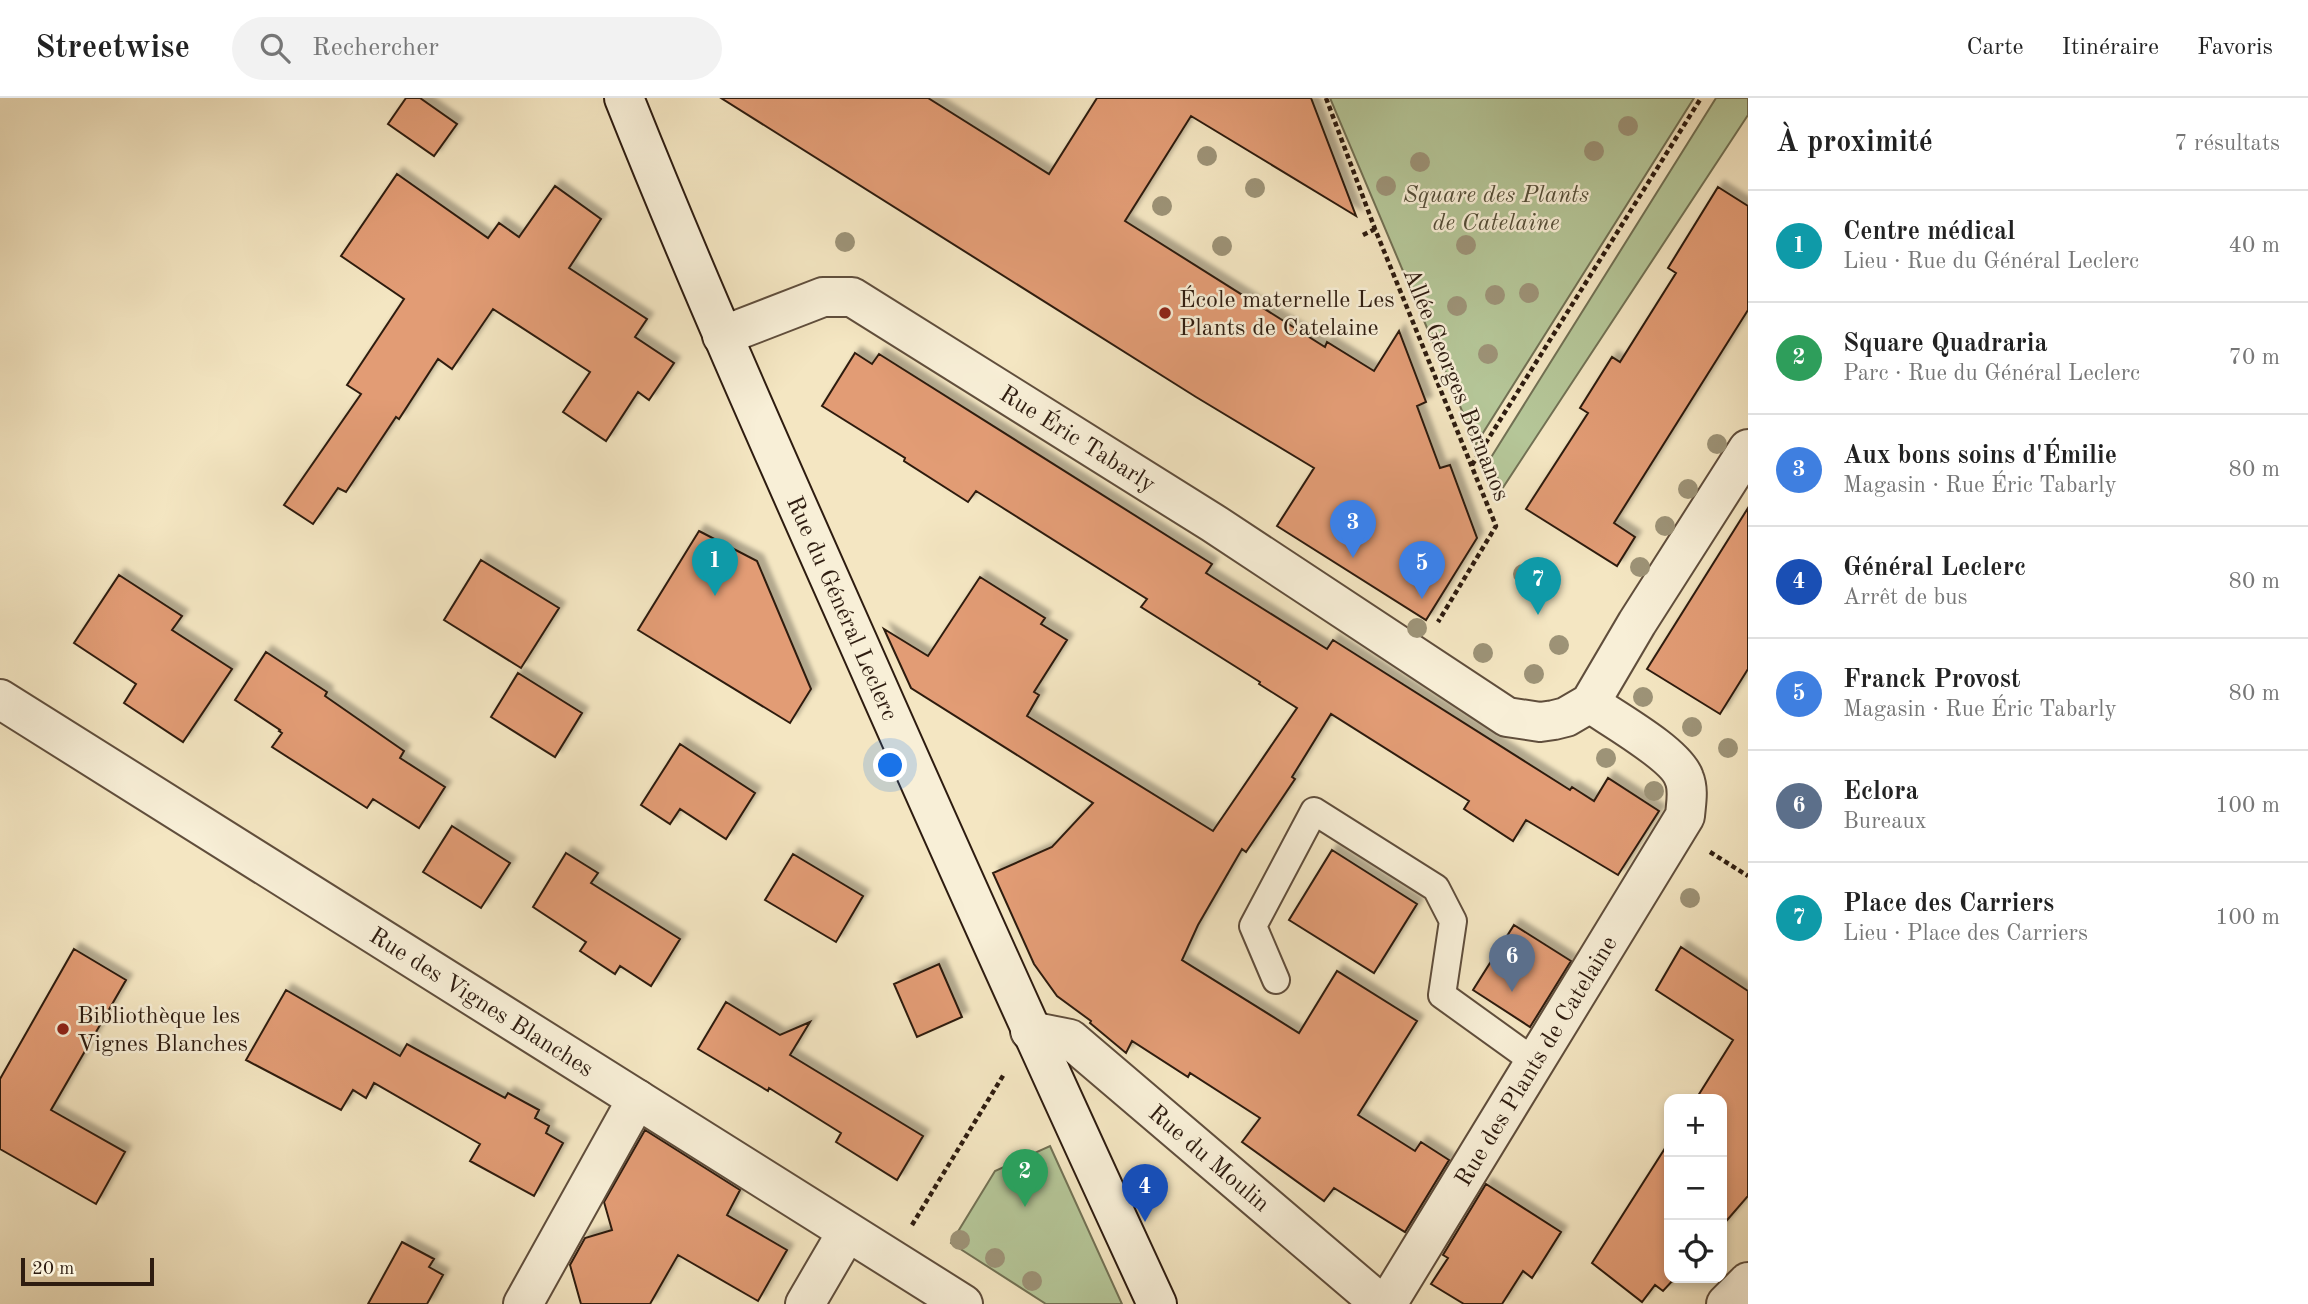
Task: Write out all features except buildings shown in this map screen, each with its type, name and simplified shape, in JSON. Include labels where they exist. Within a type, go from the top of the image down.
[{"type":"street","name":"Rue du Général Leclerc","points":[[624,98],[681,242],[722,336],[1030,1031],[1157,1304]]},
{"type":"street","name":"Rue Éric Tabarly","points":[[722,336],[823,297],[852,297],[1193,510],[1507,717],[1540,722],[1555,720],[1566,717],[1590,703]]},
{"type":"street","points":[[1590,703],[1748,449]]},
{"type":"street","name":"Rue des Vignes Blanches","points":[[0,699],[963,1304]]},
{"type":"street","name":"Rue des Plants de Catelaine","points":[[1387,1304],[1685,816],[1688,790],[1684,775],[1674,761],[1590,703]]},
{"type":"street","name":"Rue du Moulin","points":[[1030,1031],[1070,1039],[1381,1304]]},
{"type":"street","points":[[523,1304],[637,1099]]},
{"type":"street","points":[[805,1304],[847,1231]]},
{"type":"street","points":[[1726,1304],[1748,1282]]},
{"type":"lane","points":[[1276,980],[1253,926],[1314,811],[1436,888],[1453,921],[1442,995],[1535,1062]]},
{"type":"path","name":"Allée Georges Bernanos","points":[[1326,98],[1375,229],[1496,526],[1418,659]]},
{"type":"path","points":[[1472,466],[1700,98]]},
{"type":"path","points":[[1363,235],[1375,229]]},
{"type":"path","points":[[892,1259],[1030,1031]]},
{"type":"green space","name":"Square des Plants de Catelaine","points":[[1330,98],[1694,98],[1476,444]]},
{"type":"green space","points":[[1716,98],[1748,98],[1748,115],[1502,489],[1490,459]]},
{"type":"green space","points":[[1050,1146],[1122,1304],[1046,1304],[951,1243],[995,1171]]},
{"type":"place","name":"École maternelle Les Plants de Catelaine","points":[[1165,313]]},
{"type":"place","name":"Aux bons soins d'Émilie","points":[[1353,558]]},
{"type":"place","name":"Centre médical","points":[[715,596]]},
{"type":"place","name":"Franck Provost","points":[[1422,599]]},
{"type":"place","name":"Place des Carriers","points":[[1538,615]]},
{"type":"place","name":"Eclora","points":[[1512,992]]},
{"type":"place","name":"Bibliothèque les Vignes Blanches","points":[[63,1029]]},
{"type":"place","name":"Square Quadraria","points":[[1025,1207]]},
{"type":"place","name":"Général Leclerc","points":[[1145,1222]]}]
